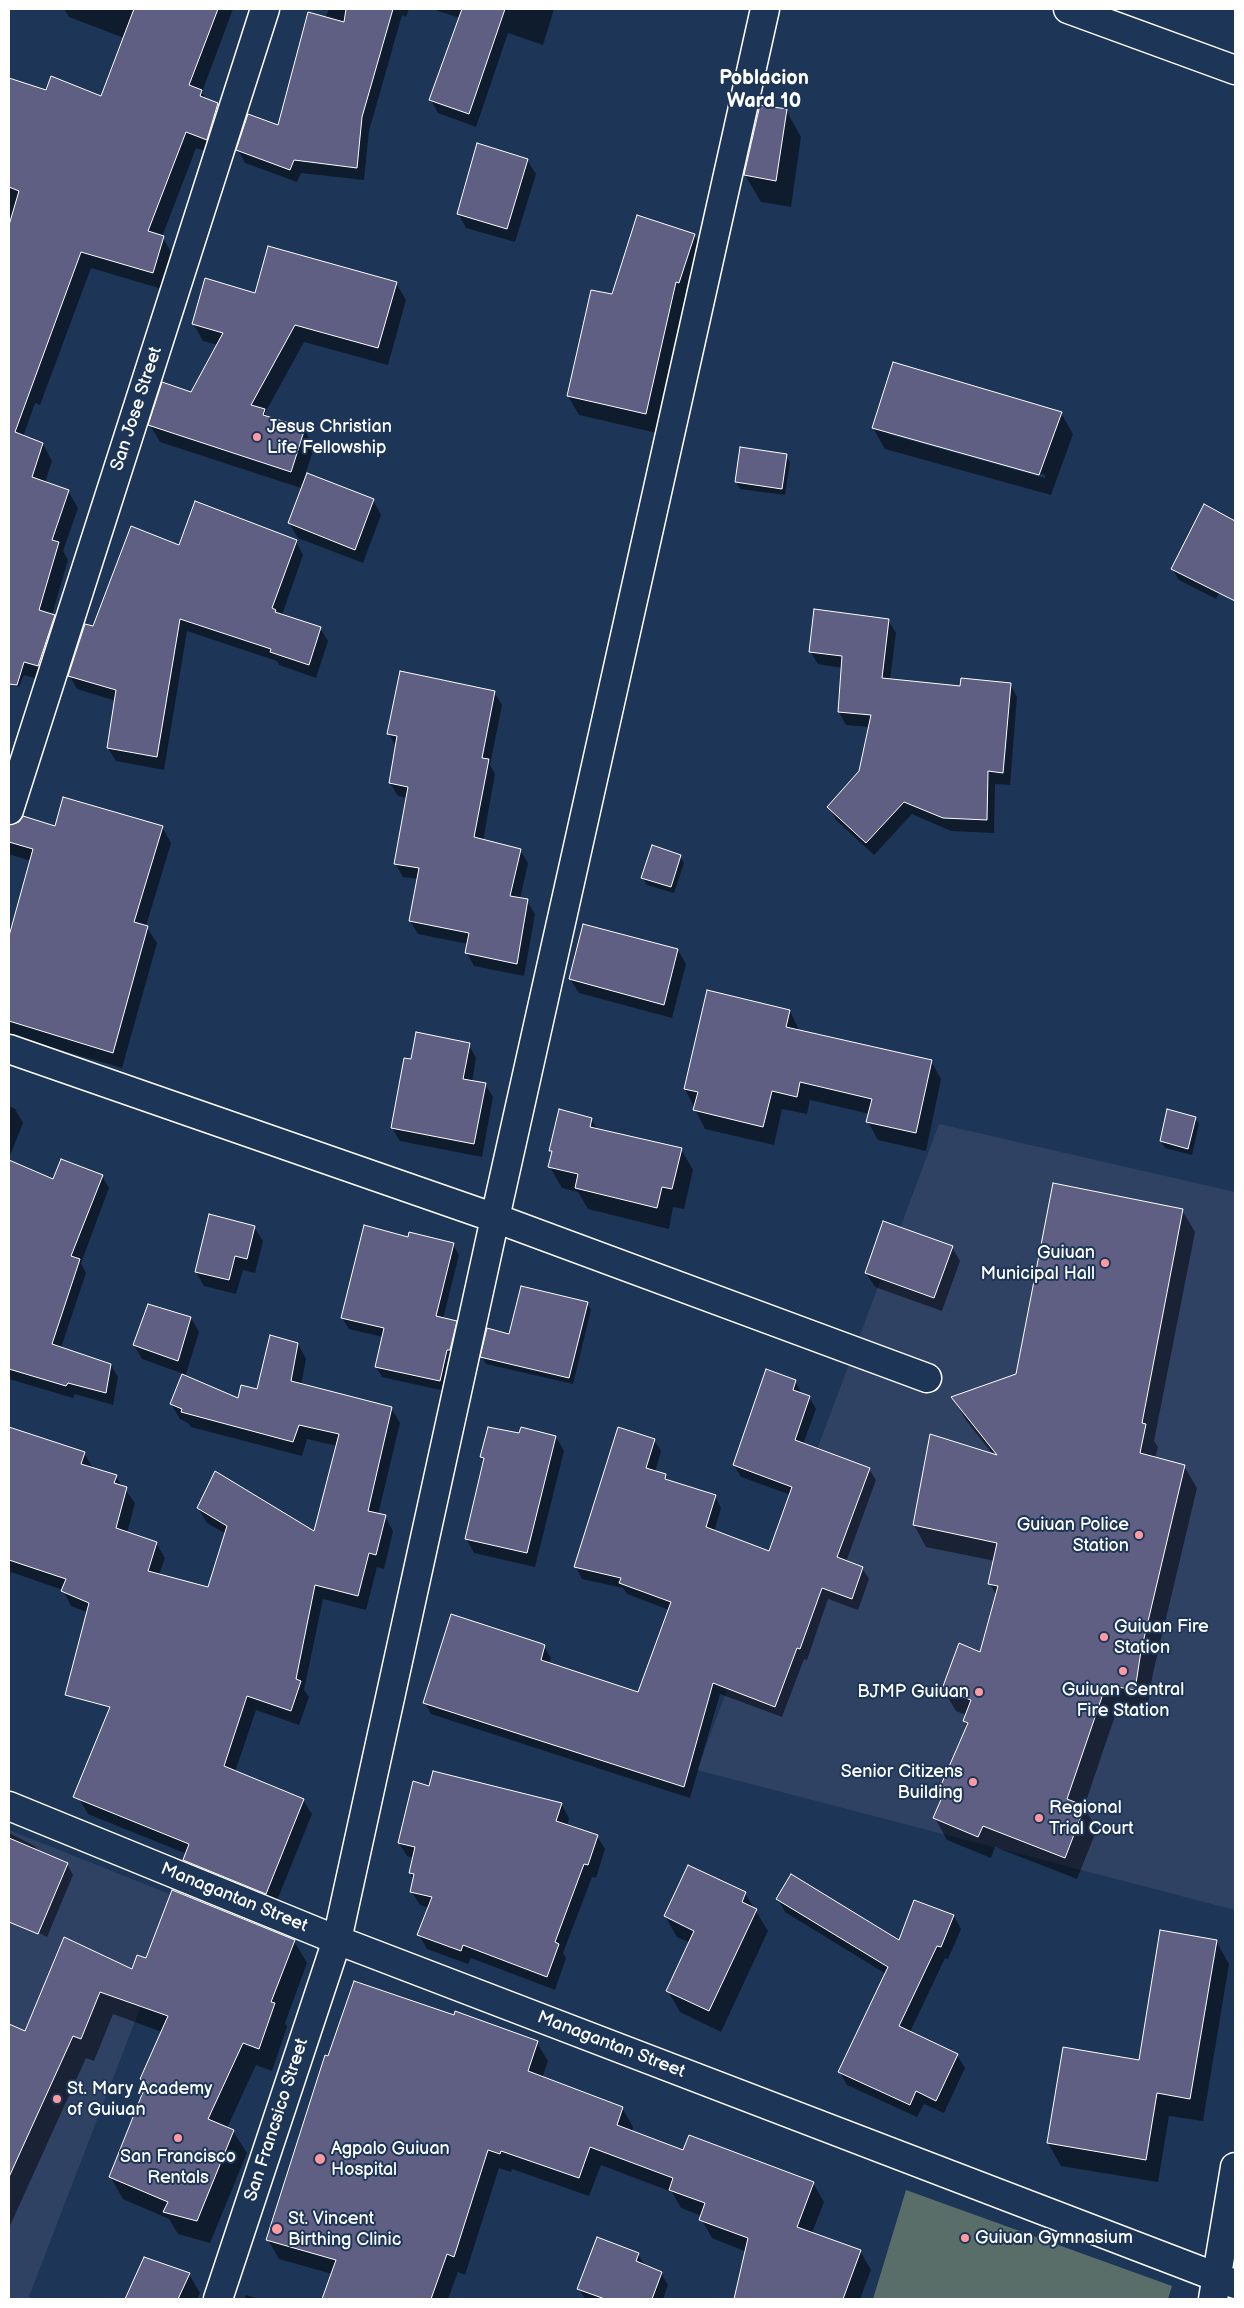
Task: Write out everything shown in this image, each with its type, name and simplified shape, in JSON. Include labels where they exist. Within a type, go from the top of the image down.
[{"type":"street","name":"San Jose Street","points":[[9,810],[265,9]]},
{"type":"street","name":"San Francsico Street","points":[[218,2299],[336,1940],[765,9]]},
{"type":"street","points":[[1068,9],[1235,70]]},
{"type":"street","points":[[9,1049],[495,1218],[927,1378]]},
{"type":"street","name":"Managantan Street","points":[[9,1806],[336,1940],[1222,2286]]},
{"type":"street","points":[[1222,2286],[1235,2167]]},
{"type":"shaded area","points":[[939,1124],[1235,1192],[1235,1910],[697,1770]]},
{"type":"shaded area","name":"St. Mary Academy of Guiuan","points":[[9,1830],[182,1899],[28,2299],[9,2299]]},
{"type":"green space","name":"Guiuan Gymnasium","points":[[906,2190],[1172,2286],[1168,2299],[873,2299]]},
{"type":"building","points":[[134,9],[218,9],[189,85],[202,90],[200,96],[218,103],[207,140],[186,132],[148,231],[164,236],[153,273],[81,252],[15,432],[43,443],[32,477],[69,490],[52,540],[59,542],[39,610],[55,615],[38,666],[24,662],[17,685],[9,684],[9,225],[19,191],[9,187],[9,78],[46,90],[51,76],[101,96]]},
{"type":"building","points":[[346,9],[393,9],[362,117],[357,168],[294,160],[290,170],[236,150],[248,114],[278,125],[308,12],[344,22]]},
{"type":"building","points":[[462,9],[505,9],[469,114],[429,100]]},
{"type":"building","points":[[760,105],[787,109],[776,181],[744,175]]},
{"type":"building","points":[[477,143],[528,159],[507,229],[457,214]]},
{"type":"building","points":[[637,215],[695,234],[679,283],[676,282],[646,414],[567,396],[591,290],[612,294]]},
{"type":"building","points":[[268,246],[397,282],[378,348],[295,325],[251,405],[265,409],[263,415],[305,428],[291,472],[148,425],[162,382],[191,392],[223,333],[192,324],[205,278],[255,293]]},
{"type":"building","points":[[893,362],[1062,412],[1039,475],[872,428]]},
{"type":"building","points":[[740,447],[787,454],[782,489],[735,482]]},
{"type":"building","points":[[307,473],[374,499],[355,550],[288,523]]},
{"type":"building","points":[[195,501],[297,540],[272,608],[276,610],[275,612],[321,627],[309,665],[270,652],[271,649],[180,619],[157,757],[107,748],[116,690],[68,676],[85,624],[93,626],[131,526],[179,545]]},
{"type":"building","points":[[1204,504],[1235,521],[1235,601],[1171,569]]},
{"type":"building","points":[[814,609],[889,619],[882,678],[960,686],[961,678],[1011,683],[1003,773],[988,771],[987,820],[943,818],[904,802],[866,843],[827,807],[859,771],[871,715],[838,712],[842,656],[809,652]]},
{"type":"building","points":[[400,671],[495,691],[482,758],[489,759],[474,837],[521,849],[510,896],[528,899],[517,964],[465,953],[469,933],[409,921],[419,868],[394,864],[408,787],[389,783],[397,736],[387,734]]},
{"type":"building","points":[[63,797],[163,826],[134,922],[148,926],[113,1053],[9,1021],[9,936],[33,849],[9,842],[9,825],[19,822],[23,816],[55,826]]},
{"type":"building","points":[[652,845],[681,855],[671,887],[641,878]]},
{"type":"building","points":[[583,924],[678,949],[664,1005],[569,979]]},
{"type":"building","points":[[707,990],[790,1010],[786,1027],[932,1060],[916,1133],[866,1122],[872,1099],[800,1082],[797,1097],[772,1091],[763,1127],[693,1110],[698,1092],[684,1089]]},
{"type":"building","points":[[416,1032],[470,1043],[463,1079],[486,1083],[474,1144],[391,1128],[404,1058],[411,1059]]},
{"type":"building","points":[[559,1109],[592,1118],[590,1127],[682,1148],[672,1189],[662,1187],[657,1208],[575,1188],[578,1174],[548,1167],[552,1151],[549,1151]]},
{"type":"building","points":[[1167,1109],[1196,1117],[1188,1149],[1160,1141]]},
{"type":"building","points":[[61,1159],[103,1175],[71,1256],[80,1259],[52,1344],[111,1364],[106,1393],[68,1383],[66,1386],[9,1369],[9,1160],[53,1179]]},
{"type":"building","points":[[1053,1183],[1183,1209],[1142,1423],[1146,1424],[1140,1453],[1185,1465],[1141,1651],[1135,1690],[1106,1685],[1067,1799],[1085,1806],[1065,1858],[983,1826],[978,1837],[933,1818],[946,1788],[941,1785],[968,1723],[963,1721],[971,1700],[942,1689],[959,1643],[980,1652],[998,1586],[988,1584],[997,1543],[913,1525],[930,1434],[997,1455],[951,1397],[1016,1374]]},
{"type":"building","points":[[209,1214],[255,1226],[247,1259],[235,1256],[229,1280],[195,1272]]},
{"type":"building","points":[[883,1221],[953,1246],[934,1298],[865,1273]]},
{"type":"building","points":[[364,1225],[408,1237],[409,1232],[454,1243],[436,1316],[457,1321],[450,1350],[447,1350],[440,1381],[375,1367],[384,1328],[341,1318]]},
{"type":"building","points":[[521,1286],[588,1302],[569,1378],[480,1357],[487,1328],[509,1334]]},
{"type":"building","points":[[148,1304],[191,1317],[178,1361],[133,1345]]},
{"type":"building","points":[[270,1335],[298,1343],[291,1381],[392,1407],[368,1511],[386,1515],[376,1555],[369,1553],[358,1596],[315,1585],[296,1679],[301,1681],[291,1711],[247,1696],[224,1766],[304,1799],[266,1894],[183,1860],[189,1844],[73,1797],[110,1707],[65,1695],[89,1603],[61,1591],[66,1579],[9,1560],[9,1427],[85,1452],[81,1464],[117,1475],[114,1483],[127,1487],[116,1528],[157,1542],[148,1571],[208,1587],[227,1526],[197,1508],[215,1471],[314,1531],[339,1434],[299,1425],[293,1442],[181,1412],[182,1409],[170,1404],[182,1374],[238,1398],[241,1385],[257,1389]]},
{"type":"building","points":[[766,1369],[796,1380],[793,1390],[810,1396],[795,1440],[870,1468],[837,1557],[863,1567],[852,1599],[822,1588],[800,1649],[797,1648],[775,1707],[713,1683],[684,1787],[423,1703],[451,1614],[545,1645],[541,1660],[638,1692],[671,1602],[619,1583],[621,1578],[574,1567],[618,1427],[655,1439],[646,1468],[666,1474],[665,1479],[716,1495],[706,1527],[769,1551],[792,1487],[733,1465]]},
{"type":"building","points":[[488,1427],[519,1433],[521,1427],[556,1436],[527,1553],[465,1539],[484,1458],[480,1457]]},
{"type":"building","points":[[433,1771],[562,1803],[556,1821],[598,1835],[588,1865],[584,1864],[555,1942],[559,1944],[547,1977],[463,1945],[461,1951],[417,1935],[432,1897],[410,1892],[414,1874],[409,1873],[415,1847],[398,1843],[413,1781],[429,1786]]},
{"type":"building","points":[[9,1838],[68,1863],[38,1934],[9,1922]]},
{"type":"building","points":[[688,1865],[746,1892],[742,1902],[757,1909],[709,2011],[666,1991],[694,1931],[664,1916]]},
{"type":"building","points":[[791,1874],[899,1940],[914,1900],[954,1915],[941,1947],[937,1946],[899,2026],[958,2054],[936,2101],[916,2091],[910,2105],[838,2072],[888,1967],[776,1899]]},
{"type":"building","points":[[172,1890],[295,1940],[271,2002],[275,2003],[259,2049],[243,2043],[208,2119],[234,2130],[197,2221],[163,2212],[168,2202],[109,2177],[147,2082],[140,2079],[168,2016],[100,1992],[81,2039],[73,2036],[9,2177],[9,2024],[25,2031],[64,1937],[132,1969],[137,1955],[146,1958]]},
{"type":"building","points":[[1160,1930],[1217,1940],[1190,2099],[1157,2093],[1146,2160],[1047,2143],[1063,2047],[1139,2060]]},
{"type":"building","points":[[354,1981],[454,2015],[455,2011],[538,2041],[528,2071],[623,2107],[617,2125],[683,2150],[689,2135],[814,2182],[797,2227],[861,2250],[843,2299],[734,2299],[748,2238],[699,2220],[705,2203],[669,2190],[673,2178],[590,2147],[579,2178],[501,2151],[500,2154],[488,2150],[454,2257],[447,2254],[431,2299],[322,2299],[336,2260],[266,2240],[325,2055],[328,2056]]},
{"type":"building","points":[[597,2237],[639,2253],[636,2261],[662,2272],[652,2299],[605,2299],[577,2289]]},
{"type":"building","points":[[144,2257],[190,2273],[178,2299],[125,2299]]},
{"type":"place","name":"Jesus Christian Life Fellowship","points":[[257,437]]},
{"type":"place","name":"Guiuan Municipal Hall","points":[[1105,1263]]},
{"type":"place","name":"Guiuan Police Station","points":[[1139,1535]]},
{"type":"place","name":"Guiuan Fire Station","points":[[1104,1637]]},
{"type":"place","name":"Guiuan Central Fire Station","points":[[1123,1671]]},
{"type":"place","name":"BJMP Guiuan","points":[[979,1692]]},
{"type":"place","name":"Senior Citizens Building","points":[[973,1782]]},
{"type":"place","name":"Regional Trial Court","points":[[1039,1818]]},
{"type":"place","name":"St. Mary Academy of Guiuan","points":[[57,2099]]},
{"type":"place","name":"San Francisco Rentals","points":[[178,2138]]},
{"type":"place","name":"Agpalo Guiuan Hospital","points":[[320,2159]]},
{"type":"place","name":"St. Vincent Birthing Clinic","points":[[277,2229]]},
{"type":"place","name":"Guiuan Gymnasium","points":[[965,2238]]},
{"type":"district","name":"Poblacion Ward 10","points":[[764,90]]}]
